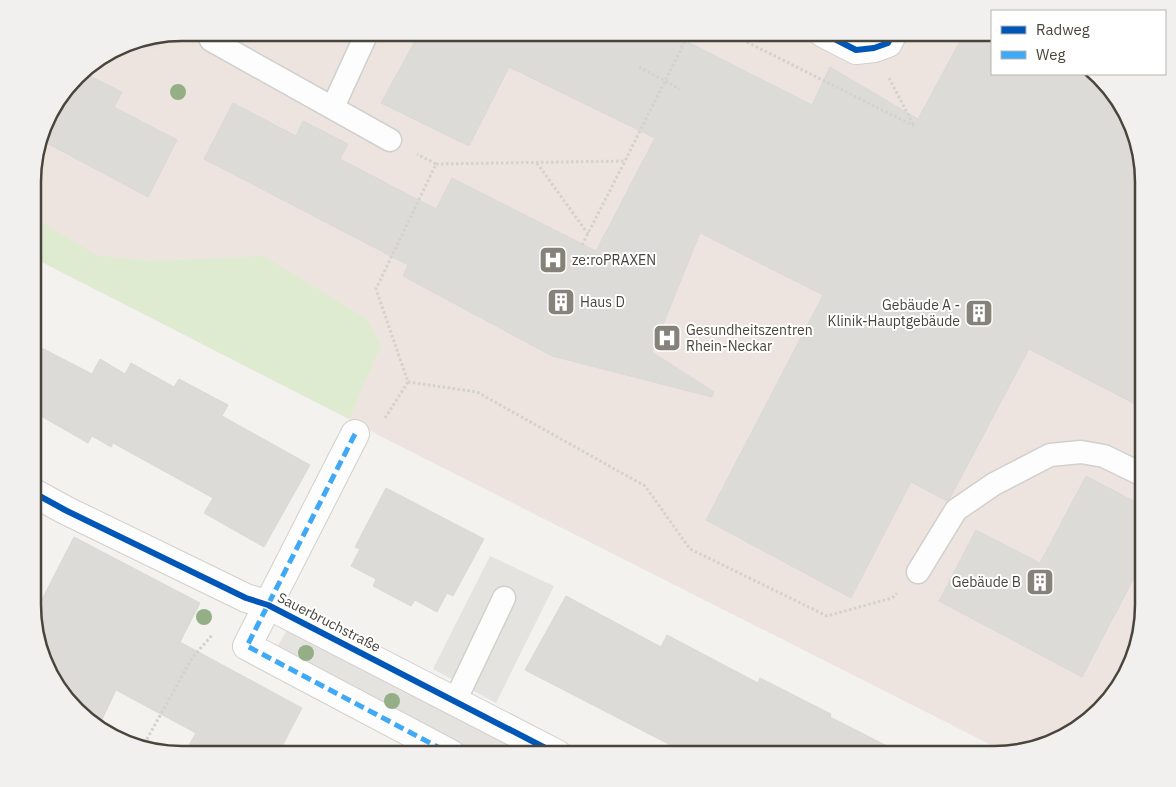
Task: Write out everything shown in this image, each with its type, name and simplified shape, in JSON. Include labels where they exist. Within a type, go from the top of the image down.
[{"type":"street","points":[[840,41],[856,50],[881,41]]},
{"type":"street","name":"Sauerbruchstraße","points":[[355,434],[257,602],[247,646],[435,746]]},
{"type":"street","name":"Sauerbruchstraße","points":[[41,497],[257,602],[541,746]]},
{"type":"lane","points":[[215,42],[390,140]]},
{"type":"lane","points":[[332,107],[362,42]]},
{"type":"lane","points":[[918,572],[956,510],[994,484],[1050,455],[1081,452],[1104,456],[1134,471]]},
{"type":"lane","points":[[455,701],[504,598]]},
{"type":"path","points":[[582,245],[684,41]]},
{"type":"path","points":[[748,41],[914,126],[884,41]]},
{"type":"path","points":[[640,67],[680,89]]},
{"type":"path","points":[[390,140],[436,164],[625,161]]},
{"type":"path","points":[[537,162],[588,234]]},
{"type":"path","points":[[408,382],[376,289],[436,164]]},
{"type":"path","points":[[355,434],[376,432],[408,382]]},
{"type":"path","points":[[408,382],[477,392],[646,486],[690,549],[827,616],[892,598],[918,572]]},
{"type":"path","points":[[146,741],[192,658],[257,602]]},
{"type":"shaded area","name":"Gesundheitszentren Rhein-Neckar","points":[[991,41],[991,75],[1086,75],[1106,96],[1124,128],[1132,155],[1134,173],[1134,614],[1132,632],[1120,667],[1100,698],[1080,717],[1048,735],[1021,743],[991,745],[41,262],[41,182],[46,146],[52,128],[70,96],[96,70],[112,60],[137,49],[173,42]]},
{"type":"shaded area","points":[[159,44],[156,50],[148,46]]},
{"type":"shaded area","points":[[490,556],[554,586],[496,703],[433,669]]},
{"type":"shaded area","points":[[290,625],[518,746],[457,746],[276,649]]},
{"type":"green space","points":[[41,222],[97,255],[150,261],[264,256],[367,319],[381,346],[349,419],[41,262]]},
{"type":"building","name":"Gebäude A - Klinik-Hauptgebäude","points":[[686,41],[812,105],[830,67],[918,119],[960,41],[991,41],[991,75],[1086,75],[1106,96],[1116,112],[1124,128],[1132,155],[1134,173],[1134,403],[1029,349],[950,498],[947,501],[911,482],[851,598],[706,520],[823,295],[700,233],[652,352],[714,392],[712,397],[552,356],[403,276],[408,265],[204,159],[233,103],[296,136],[303,121],[348,144],[340,159],[436,209],[452,178],[596,251],[655,138],[509,67],[469,146],[381,103],[415,42]]},
{"type":"building","points":[[89,76],[122,92],[114,107],[177,140],[148,197],[47,143],[52,128],[70,96]]},
{"type":"building","points":[[41,348],[92,374],[100,359],[125,374],[131,363],[174,387],[179,379],[228,405],[222,416],[310,465],[264,547],[204,513],[213,498],[113,443],[111,447],[92,436],[88,443],[41,416]]},
{"type":"building","name":"Gebäude B","points":[[1086,476],[1134,501],[1134,578],[1082,677],[939,601],[976,530],[1040,563]]},
{"type":"building","points":[[386,488],[484,539],[453,596],[447,593],[437,612],[415,600],[411,606],[373,586],[376,579],[351,566],[360,549],[355,547]]},
{"type":"building","points":[[74,537],[200,603],[180,642],[302,708],[282,746],[189,746],[196,733],[116,690],[102,720],[76,698],[60,675],[52,659],[44,632],[41,601]]},
{"type":"building","points":[[566,596],[661,647],[667,635],[758,683],[760,678],[831,714],[830,717],[886,745],[671,745],[525,670]]},
{"type":"marked path","points":[[355,434],[247,646],[435,746]]},
{"type":"cycle path","points":[[839,41],[856,50],[874,48],[889,41]]},
{"type":"cycle path","points":[[41,497],[246,598],[268,605],[541,746]]},
{"type":"place","name":"ze:roPRAXEN","points":[[553,260]]},
{"type":"place","name":"Haus D","points":[[561,302]]},
{"type":"place","name":"Gebäude A - Klinik-Hauptgebäude","points":[[979,313]]},
{"type":"place","name":"Gesundheitszentren Rhein-Neckar","points":[[667,338]]},
{"type":"place","name":"Gebäude B","points":[[1040,582]]}]
